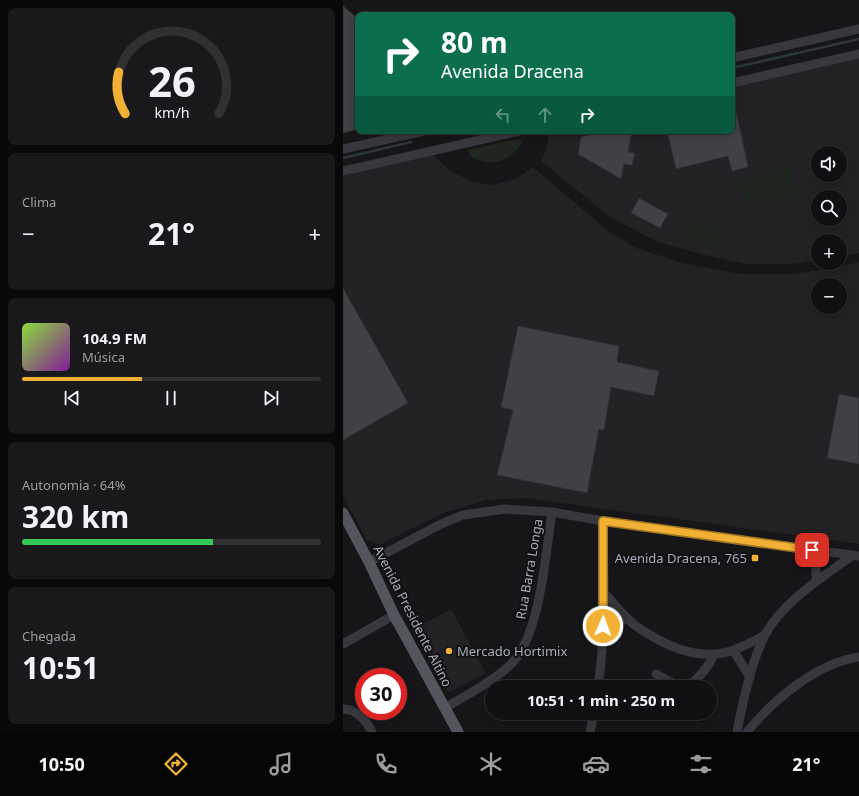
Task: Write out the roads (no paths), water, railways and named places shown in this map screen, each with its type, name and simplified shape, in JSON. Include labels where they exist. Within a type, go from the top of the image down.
[{"type":"main road","name":"Avenida Presidente Altino","points":[[343,513],[369,562],[394,615],[458,732]]},
{"type":"street","points":[[735,57],[859,29]]},
{"type":"street","points":[[735,82],[859,54]]},
{"type":"street","points":[[343,149],[410,134]]},
{"type":"street","points":[[343,171],[506,134]]},
{"type":"street","points":[[369,562],[441,524],[463,515],[505,509],[552,512],[603,521],[856,556]]},
{"type":"street","name":"Rua Barra Longa","points":[[445,708],[509,666],[518,656],[526,643],[538,605],[552,512]]},
{"type":"street","points":[[599,680],[604,593],[603,521]]},
{"type":"street","points":[[812,550],[816,569],[816,582]]},
{"type":"street","points":[[737,732],[750,677],[765,635],[791,602],[816,582],[856,556]]},
{"type":"street","points":[[604,593],[628,619],[639,628],[679,649],[699,654],[714,654],[733,650],[765,635]]},
{"type":"street","points":[[343,644],[394,615]]},
{"type":"street","points":[[603,626],[628,619]]},
{"type":"street","points":[[733,650],[750,677]]},
{"type":"street","points":[[694,680],[711,662],[714,654]]},
{"type":"street","points":[[747,732],[769,709],[804,680],[828,666],[859,657]]},
{"type":"street","points":[[656,674],[667,680]]},
{"type":"street","points":[[343,709],[355,712],[363,720],[371,732]]},
{"type":"street","points":[[590,732],[593,720]]},
{"type":"waterway","points":[[735,67],[859,39]]},
{"type":"waterway","points":[[343,158],[411,142]]},
{"type":"place","name":"Avenida Dracena, 765","points":[[755,558]]},
{"type":"place","name":"Mercado Hortimix","points":[[449,651]]}]
